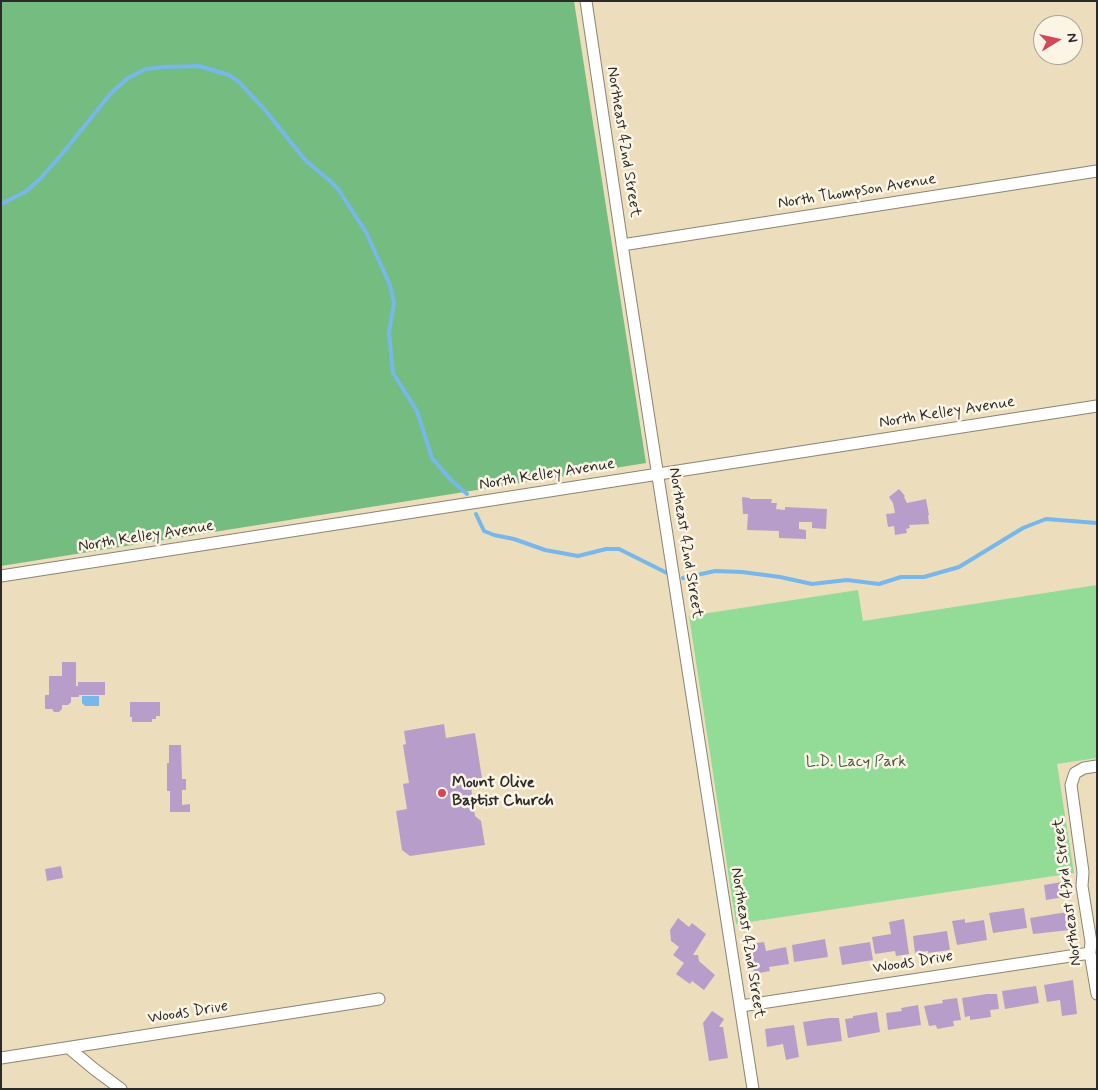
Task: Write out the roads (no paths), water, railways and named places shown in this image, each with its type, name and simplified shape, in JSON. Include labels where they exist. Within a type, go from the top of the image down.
[{"type":"street","name":"Northeast 42nd Street","points":[[586,1],[753,1089]]},
{"type":"street","name":"North Thompson Avenue","points":[[622,245],[1097,171]]},
{"type":"street","name":"North Kelley Avenue","points":[[1,576],[1097,406]]},
{"type":"street","name":"Northeast 43rd Street","points":[[1097,766],[1084,768],[1075,773],[1071,785],[1083,872],[1082,886],[1093,945],[1097,994]]},
{"type":"street","name":"Woods Drive","points":[[741,1006],[1093,945]]},
{"type":"street","name":"Woods Drive","points":[[1,1058],[379,999]]},
{"type":"street","points":[[69,1048],[121,1089]]},
{"type":"water","points":[[82,696],[99,696],[99,706],[85,706],[82,703]]},
{"type":"waterway","points":[[1,204],[25,192],[39,180],[111,93],[128,78],[146,69],[164,67],[199,66],[229,75],[238,81],[265,110],[306,161],[338,189],[366,232],[390,285],[394,303],[389,333],[393,373],[417,411],[432,458],[451,480],[467,494]]},
{"type":"waterway","points":[[476,514],[484,531],[494,535],[514,539],[545,550],[578,556],[606,549],[619,549],[667,573]]},
{"type":"waterway","points":[[683,578],[715,571],[780,577],[812,584],[847,580],[879,584],[901,577],[924,577],[959,567],[1023,528],[1046,519],[1097,523]]},
{"type":"place","name":"Mount Olive Baptist Church","points":[[442,793]]},
{"type":"park label","name":"L.D. Lacy Park","points":[[856,763]]}]
